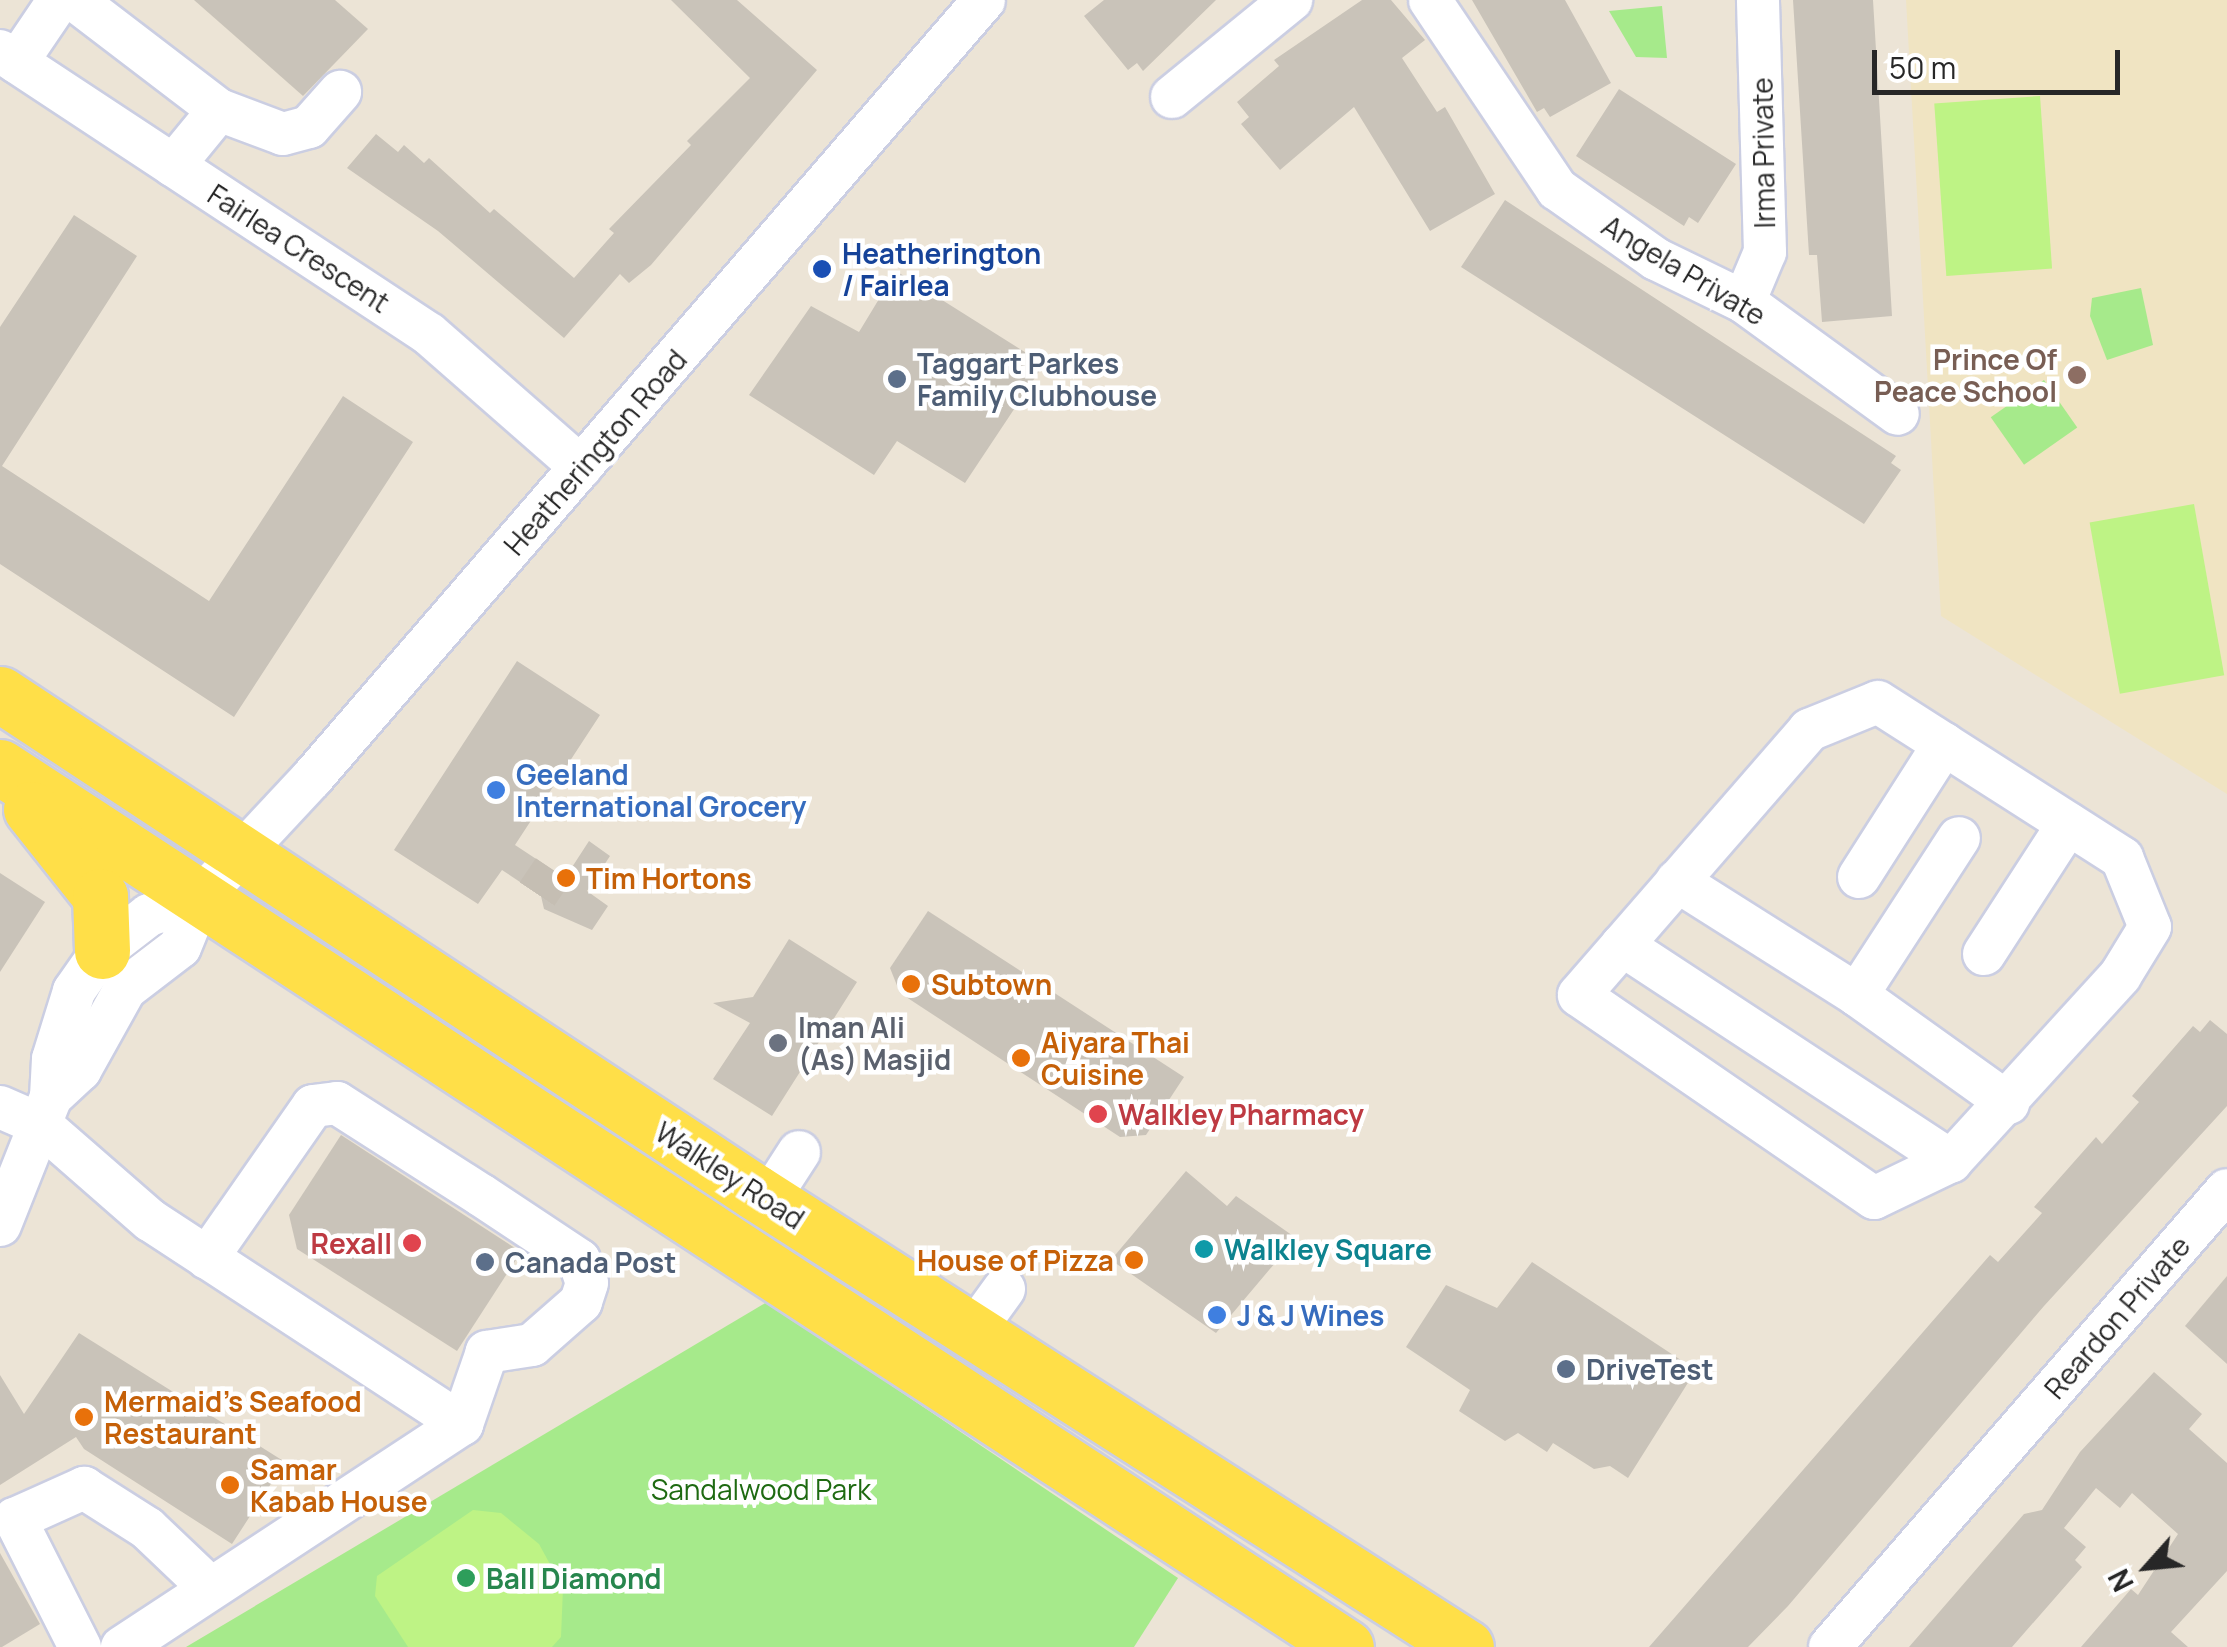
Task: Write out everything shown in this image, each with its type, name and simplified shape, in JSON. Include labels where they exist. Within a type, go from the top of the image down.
[{"type":"main road","name":"Walkley Road","points":[[0,694],[768,1200],[988,1311],[1466,1647]]},
{"type":"main road","name":"Walkley Road","points":[[0,767],[1346,1647]]},
{"type":"main road","points":[[0,779],[58,836],[100,896],[102,951]]},
{"type":"street","points":[[8,57],[59,0]]},
{"type":"street","points":[[75,0],[219,110],[283,134],[309,127],[340,92]]},
{"type":"street","name":"Heatherington Road","points":[[200,898],[581,467],[984,0]]},
{"type":"street","points":[[1172,97],[1291,0]]},
{"type":"street","name":"Angela Private","points":[[1430,0],[1557,189],[1656,259],[1744,302],[1898,414]]},
{"type":"street","name":"Irma Private","points":[[1744,302],[1765,252],[1758,0]]},
{"type":"street","name":"Fairlea Crescent","points":[[8,57],[429,334],[581,467]]},
{"type":"street","points":[[174,166],[219,110]]},
{"type":"street","points":[[1878,702],[2068,824],[2122,858],[2150,927],[2120,976],[1952,1161],[1874,1198],[1579,995],[1809,730],[1878,702]]},
{"type":"street","points":[[1859,877],[1944,744]]},
{"type":"street","points":[[1984,954],[2068,824]]},
{"type":"street","points":[[1857,995],[1959,838]]},
{"type":"street","points":[[1677,882],[1857,995],[2008,1102]]},
{"type":"street","points":[[0,1225],[46,1111],[53,1059],[74,991],[102,951],[149,915],[200,898]]},
{"type":"street","points":[[46,1111],[80,1070],[125,989],[180,948],[200,898]]},
{"type":"street","points":[[1622,945],[1952,1161]]},
{"type":"street","points":[[122,1647],[462,1424],[487,1352],[532,1345],[581,1302],[588,1283],[579,1260],[337,1103],[313,1106],[207,1258]]},
{"type":"street","points":[[0,1106],[46,1111]]},
{"type":"street","points":[[46,1111],[80,1164],[207,1258],[462,1424]]},
{"type":"street","points":[[768,1200],[799,1152]]},
{"type":"street","name":"Reardon Private","points":[[1830,1647],[2227,1190]]},
{"type":"street","points":[[80,1647],[15,1519],[84,1488],[147,1528],[210,1588]]},
{"type":"shaded area","name":"Prince Of Peace School","points":[[1906,0],[2227,0],[2227,794],[1941,616]]},
{"type":"green space","points":[[1662,6],[1667,58],[1636,57],[1609,11]]},
{"type":"green space","points":[[2040,96],[2052,269],[1946,276],[1934,103]]},
{"type":"green space","points":[[2141,288],[2153,345],[2107,360],[2090,316],[2092,298]]},
{"type":"green space","points":[[2044,380],[2077,428],[2024,465],[1991,417]]},
{"type":"green space","points":[[2194,504],[2224,675],[2120,694],[2090,522]]},
{"type":"green space","name":"Sandalwood Park","points":[[767,1302],[1178,1578],[1134,1647],[186,1647]]},
{"type":"green space","name":"Ball Diamond","points":[[473,1510],[501,1513],[539,1544],[563,1588],[561,1637],[552,1647],[408,1647],[375,1596],[377,1576]]},
{"type":"building","points":[[194,0],[335,0],[368,29],[303,96]]},
{"type":"building","points":[[671,0],[737,0],[817,70],[651,265],[629,283],[620,274],[564,338],[438,231],[347,168],[376,134],[398,152],[404,145],[424,163],[429,158],[490,213],[494,209],[574,278],[614,233],[609,229],[691,145],[687,141],[750,78]]},
{"type":"building","points":[[1104,0],[1216,0],[1143,71],[1137,63],[1128,70],[1084,16]]},
{"type":"building","points":[[1362,0],[1391,0],[1425,40],[1402,58],[1437,112],[1445,107],[1495,194],[1430,231],[1354,107],[1280,170],[1241,124],[1249,117],[1237,102],[1279,66],[1274,60]]},
{"type":"building","points":[[1472,0],[1565,0],[1611,83],[1550,117],[1544,108],[1537,112]]},
{"type":"building","points":[[1793,0],[1873,0],[1892,316],[1822,322],[1817,255],[1809,255]]},
{"type":"building","points":[[1619,89],[1736,164],[1698,223],[1689,217],[1684,226],[1576,156]]},
{"type":"building","points":[[1505,200],[1896,456],[1891,463],[1901,470],[1864,524],[1461,267]]},
{"type":"building","points":[[74,215],[137,256],[2,466],[209,601],[343,396],[413,442],[234,717],[0,564],[0,327]]},
{"type":"building","name":"Taggart Parkes Family Clubhouse","points":[[896,271],[1044,364],[965,483],[897,441],[874,475],[749,395],[811,306],[859,332]]},
{"type":"building","name":"Geeland International Grocery","points":[[517,661],[600,715],[515,845],[565,878],[589,841],[610,856],[587,891],[608,906],[592,930],[544,909],[541,896],[502,870],[478,904],[394,850]]},
{"type":"building","points":[[0,873],[45,902],[0,972]]},
{"type":"building","points":[[928,911],[1184,1077],[1146,1135],[1120,1137],[900,993],[890,968]]},
{"type":"building","name":"Iman Ali (As) Masjid","points":[[789,939],[857,982],[772,1116],[713,1079],[750,1023],[713,1003],[753,997]]},
{"type":"building","points":[[2210,1020],[2227,1034],[2227,1106],[2044,1306],[1788,1606],[1748,1647],[1649,1647],[1990,1255],[1998,1262],[2042,1213],[2034,1207],[2096,1137],[2102,1144],[2139,1102],[2132,1096],[2193,1026],[2200,1032]]},
{"type":"building","name":"Rexall","points":[[341,1135],[521,1252],[457,1351],[297,1249],[289,1215]]},
{"type":"building","name":"Walkley Square","points":[[1186,1171],[1227,1206],[1236,1196],[1296,1238],[1216,1333],[1111,1260]]},
{"type":"building","name":"DriveTest","points":[[1532,1262],[1696,1370],[1628,1478],[1610,1466],[1594,1469],[1553,1443],[1547,1452],[1518,1433],[1505,1441],[1459,1411],[1470,1390],[1406,1347],[1446,1285],[1497,1308]]},
{"type":"building","points":[[2227,1276],[2227,1364],[2185,1326]]},
{"type":"building","points":[[79,1333],[285,1462],[232,1544],[84,1449],[76,1437],[0,1485],[0,1375],[24,1414]]},
{"type":"building","points":[[2154,1372],[2202,1414],[2189,1429],[2227,1463],[2227,1571],[2171,1632],[2188,1647],[2081,1647],[2131,1589],[2138,1595],[2178,1534],[2132,1493],[2120,1508],[2096,1488],[2064,1528],[2086,1547],[2075,1560],[2082,1567],[2012,1647],[1909,1647],[2024,1514],[2042,1510],[2080,1452]]},
{"type":"building","points":[[0,1553],[40,1624],[2,1647],[0,1647]]},
{"type":"tunnel","points":[[537,894],[553,870]]},
{"type":"place","name":"Heatherington / Fairlea","points":[[822,269]]},
{"type":"place","name":"Prince Of Peace School","points":[[2077,375]]},
{"type":"place","name":"Taggart Parkes Family Clubhouse","points":[[897,379]]},
{"type":"place","name":"Geeland International Grocery","points":[[496,790]]},
{"type":"place","name":"Tim Hortons","points":[[566,878]]},
{"type":"place","name":"Subtown","points":[[911,984]]},
{"type":"place","name":"Iman Ali (As) Masjid","points":[[778,1043]]},
{"type":"place","name":"Aiyara Thai Cuisine","points":[[1021,1058]]},
{"type":"place","name":"Walkley Pharmacy","points":[[1098,1114]]},
{"type":"place","name":"Rexall","points":[[412,1243]]},
{"type":"place","name":"Walkley Square","points":[[1204,1249]]},
{"type":"place","name":"House of Pizza","points":[[1134,1260]]},
{"type":"place","name":"Canada Post","points":[[485,1262]]},
{"type":"place","name":"J & J Wines","points":[[1217,1315]]},
{"type":"place","name":"DriveTest","points":[[1566,1369]]},
{"type":"place","name":"Mermaid's Seafood Restaurant","points":[[84,1417]]},
{"type":"place","name":"Samar Kabab House","points":[[230,1485]]},
{"type":"place","name":"Ball Diamond","points":[[466,1578]]}]
